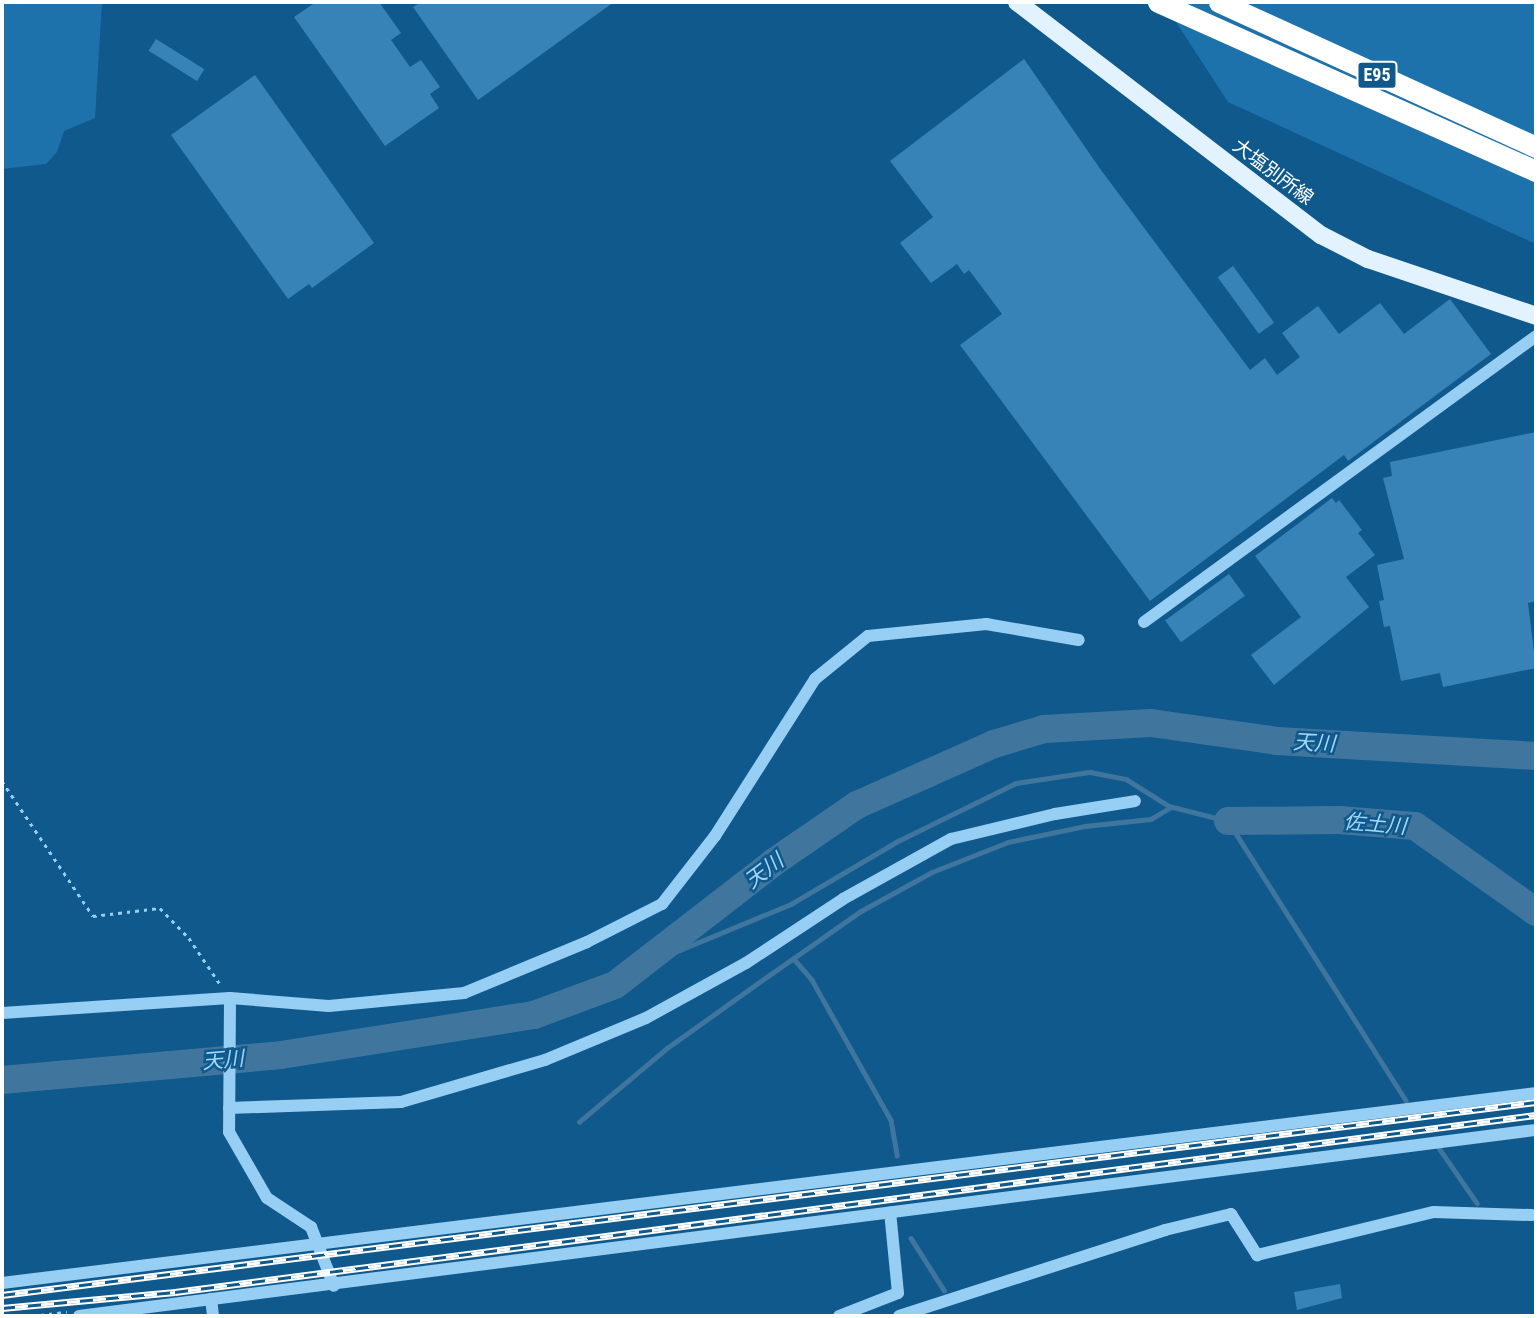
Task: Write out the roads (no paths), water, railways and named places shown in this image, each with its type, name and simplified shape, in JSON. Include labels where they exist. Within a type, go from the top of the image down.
[{"type":"highway","name":"E95","points":[[1158,2],[1536,171]]},
{"type":"highway","name":"E95","points":[[1219,2],[1536,146]]},
{"type":"main road","name":"大塩別所線","points":[[1017,2],[1321,235],[1368,259],[1536,316]]},
{"type":"street","points":[[1144,622],[1536,336]]},
{"type":"street","points":[[2,1013],[229,1005],[329,1006],[464,992],[587,942],[662,904],[715,836],[815,680],[869,636],[986,624],[1079,640]]},
{"type":"street","points":[[229,1108],[401,1102],[545,1060],[679,1000],[951,838],[1135,801]]},
{"type":"street","points":[[229,1005],[229,1132],[267,1198],[311,1227],[320,1243],[334,1286]]},
{"type":"street","points":[[2,1283],[1536,1093]]},
{"type":"street","points":[[79,1316],[334,1286],[1536,1130]]},
{"type":"street","points":[[839,1316],[898,1293],[890,1212]]},
{"type":"street","points":[[899,1316],[1166,1230],[1231,1214],[1257,1255],[1434,1212],[1532,1215]]},
{"type":"street","points":[[211,1299],[213,1316]]},
{"type":"waterway","name":"天川","points":[[2,1080],[281,1055],[534,1015],[615,985],[774,862],[857,805],[994,744],[1044,729],[1151,723],[1277,741],[1536,756]]},
{"type":"waterway","points":[[634,969],[791,904],[898,841],[1016,783],[1090,772],[1126,779],[1169,806],[1228,821],[1406,1100]]},
{"type":"waterway","points":[[579,1122],[667,1048],[768,976],[861,911],[932,872],[1008,842],[1085,826],[1151,819],[1171,807]]},
{"type":"waterway","name":"佐土川","points":[[1228,821],[1339,820],[1415,826],[1536,912]]},
{"type":"waterway","points":[[794,959],[812,980],[891,1120],[897,1155]]},
{"type":"waterway","points":[[1439,1148],[1477,1203]]},
{"type":"waterway","points":[[911,1238],[944,1290]]},
{"type":"railway","points":[[2,1295],[1536,1102]]},
{"type":"railway","points":[[2,1308],[175,1292],[1536,1115]]}]
